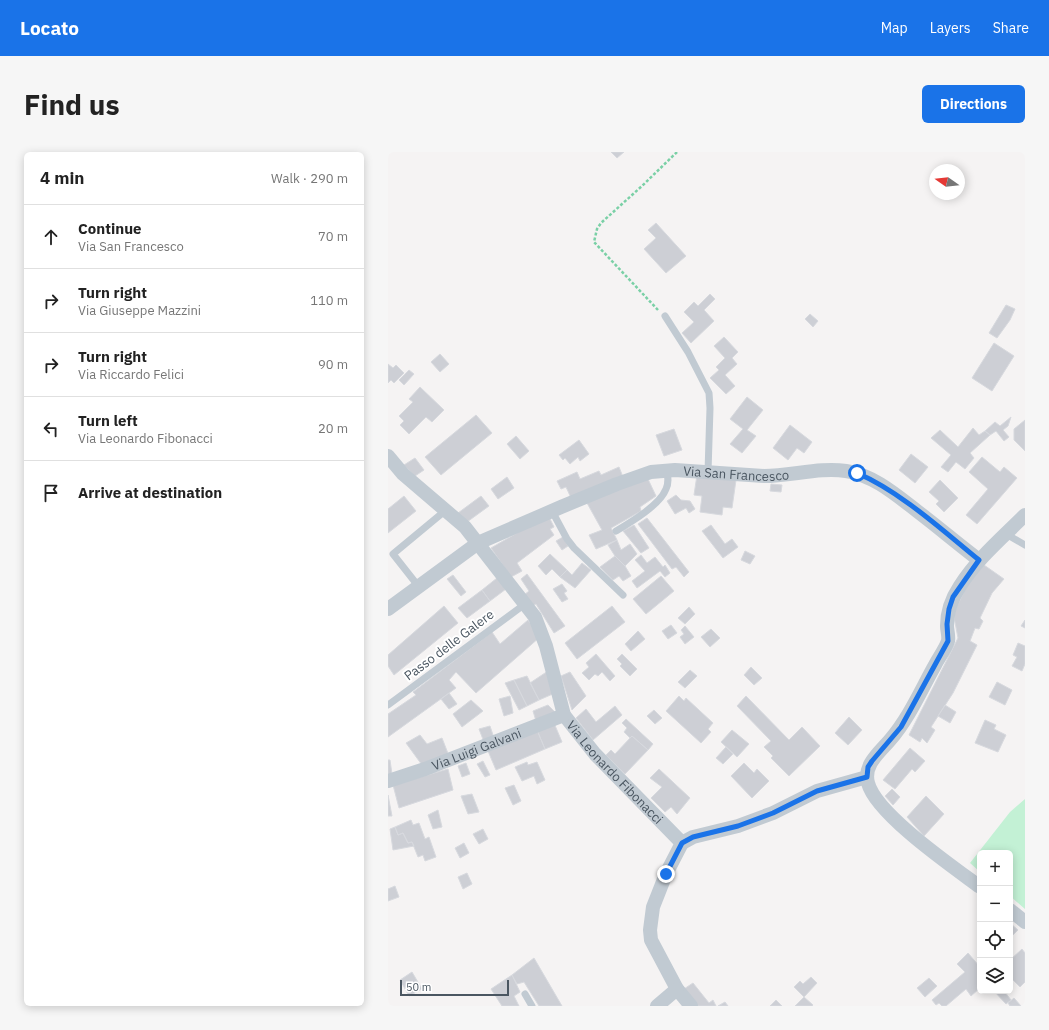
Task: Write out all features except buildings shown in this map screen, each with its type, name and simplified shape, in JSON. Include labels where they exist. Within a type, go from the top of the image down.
[{"type":"street","name":"Via Leonardo Fibonacci","points":[[388,456],[404,474],[465,527],[535,617],[546,646],[564,715],[595,754],[682,843]]},
{"type":"street","name":"Via San Francesco","points":[[388,609],[478,543],[552,511],[651,472],[708,472],[770,476],[832,470],[857,473],[881,484],[979,560]]},
{"type":"street","points":[[979,886],[933,851],[890,814],[872,795],[867,777],[868,767],[901,727],[948,641],[947,624],[949,609],[953,597],[979,560],[1025,515]]},
{"type":"street","name":"Via Luigi Galvani","points":[[388,781],[425,769],[564,715]]},
{"type":"street","points":[[691,1006],[677,989],[651,940],[650,930],[653,907],[666,874],[682,843],[693,837],[738,826],[773,813],[817,791],[867,777]]},
{"type":"street","points":[[1013,912],[1025,922]]},
{"type":"street","points":[[657,1006],[677,989]]},
{"type":"lane","points":[[665,316],[688,352],[709,392],[708,472]]},
{"type":"lane","points":[[616,531],[638,518],[661,496],[666,490],[669,480],[667,471]]},
{"type":"lane","points":[[419,587],[393,554],[446,510]]},
{"type":"lane","points":[[552,511],[574,548],[623,595]]},
{"type":"lane","points":[[1006,534],[1025,546]]},
{"type":"lane","name":"Passo delle Galere","points":[[388,705],[525,604]]},
{"type":"lane","points":[[525,994],[532,1006]]},
{"type":"path","points":[[665,316],[594,242],[597,229],[601,223],[677,152]]},
{"type":"green space","points":[[1025,799],[1025,909],[1013,899],[1013,850],[980,850],[1010,812]]},
{"type":"green space","points":[[977,854],[977,869],[970,863]]},
{"type":"route","points":[[666,874],[682,843],[693,837],[738,826],[773,813],[817,791],[867,777],[868,767],[901,727],[948,641],[947,624],[949,609],[953,597],[979,560],[904,500],[881,484],[857,473]]}]
